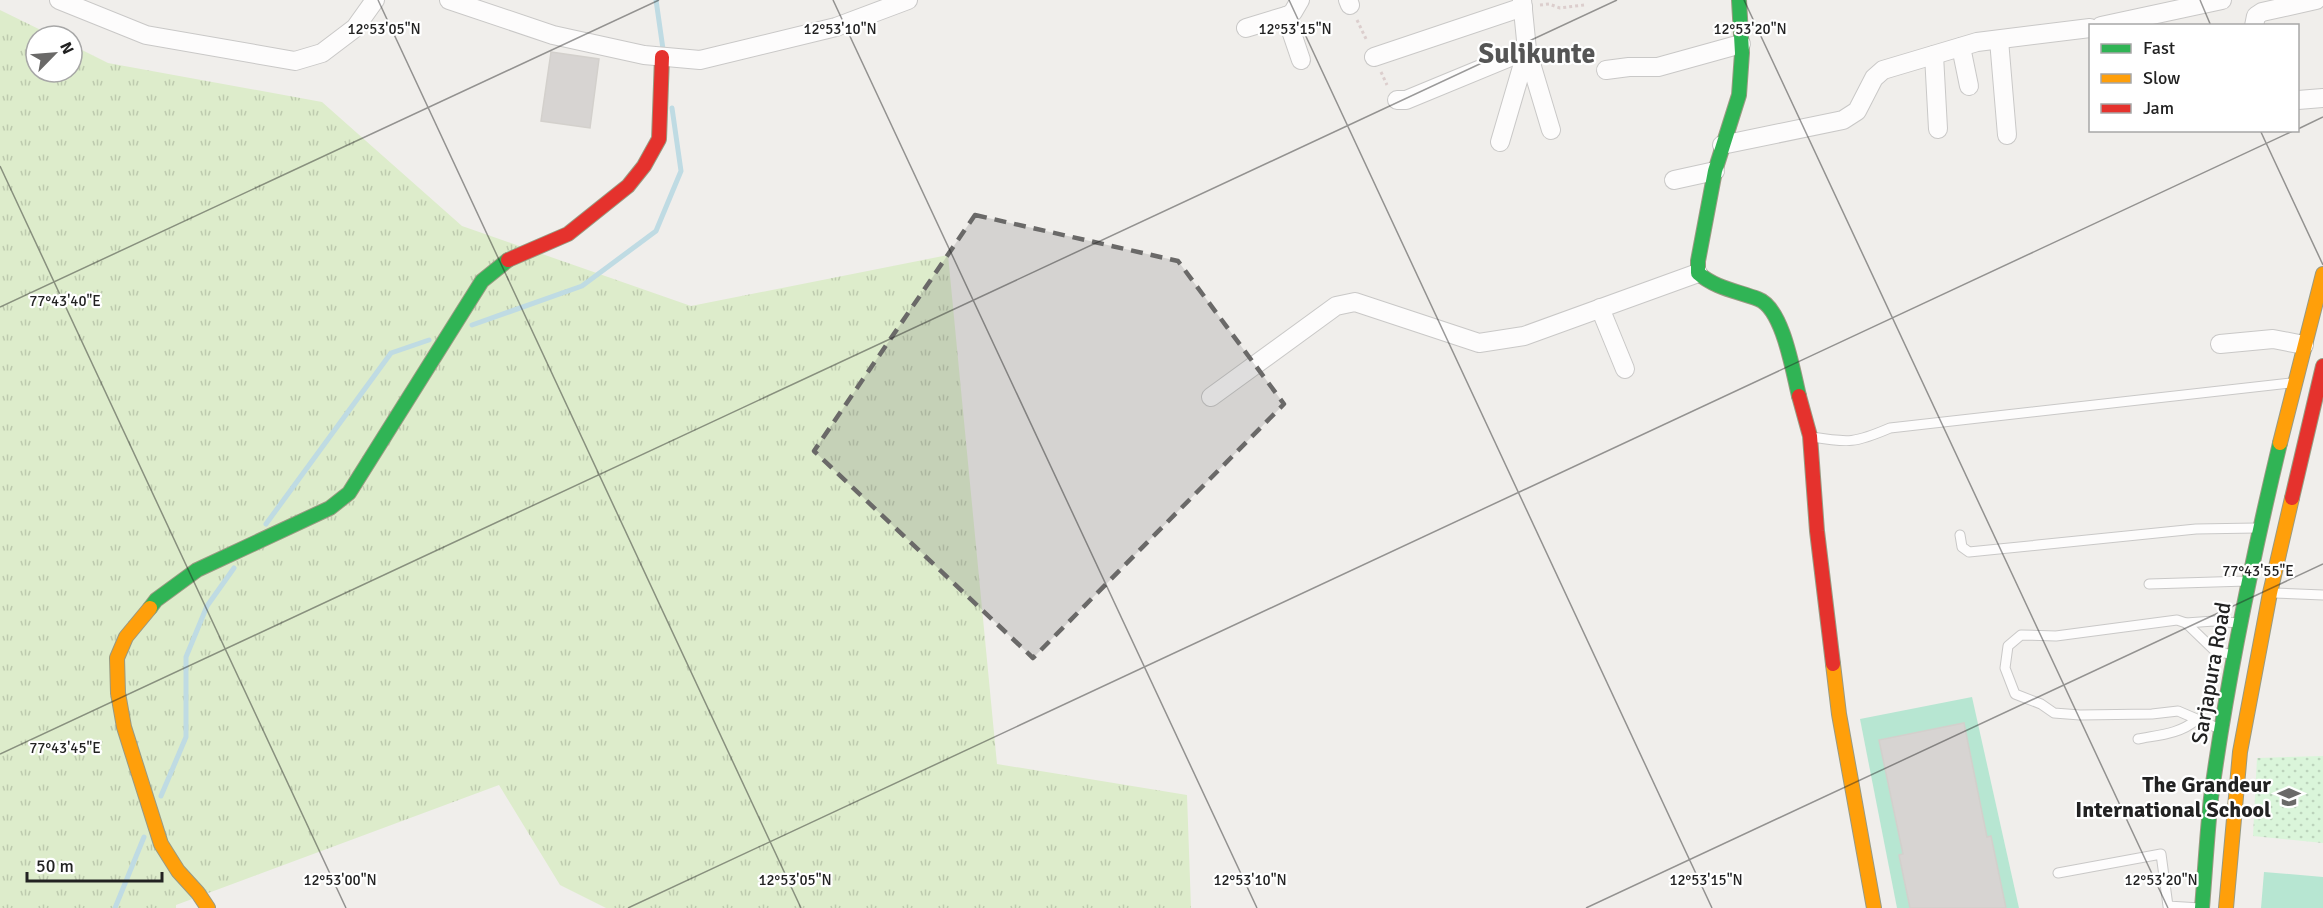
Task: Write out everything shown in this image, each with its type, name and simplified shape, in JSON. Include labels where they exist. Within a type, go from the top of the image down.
[{"type":"street","points":[[60,0],[146,35],[296,61],[322,53],[355,28],[375,0]]},
{"type":"street","points":[[449,0],[553,35],[668,57],[700,60],[836,27],[908,0]]},
{"type":"street","points":[[1246,28],[1286,16],[1293,12],[1300,0]]},
{"type":"street","points":[[1739,0],[1741,44],[1739,95],[1714,171],[1698,261],[1698,273],[1708,282],[1761,300],[1778,319],[1810,436],[1817,531],[1839,714],[1874,908]]},
{"type":"street","points":[[2116,24],[2222,0]]},
{"type":"street","points":[[2254,24],[2256,16],[2262,12],[2316,0]]},
{"type":"street","points":[[1374,57],[1523,4],[1527,50],[1551,130]]},
{"type":"street","points":[[1286,16],[1301,60]]},
{"type":"street","points":[[1722,145],[1843,120],[1857,111],[1874,78],[1883,70],[1961,47],[2089,28]]},
{"type":"street","points":[[1999,40],[2007,135]]},
{"type":"street","points":[[1606,70],[1658,67],[1741,44]]},
{"type":"street","points":[[1961,47],[1969,86]]},
{"type":"street","points":[[1397,100],[1406,100],[1527,50]]},
{"type":"street","points":[[1500,142],[1527,50]]},
{"type":"street","points":[[1934,55],[1938,129]]},
{"type":"street","points":[[208,908],[178,871],[161,844],[124,727],[118,693],[117,658],[126,637],[156,600],[197,570],[330,508],[349,493],[482,281],[505,261],[568,234],[628,186],[644,166],[660,139],[668,57]]},
{"type":"street","points":[[2299,100],[2323,98]]},
{"type":"street","points":[[1674,180],[1714,171]]},
{"type":"street","points":[[1211,397],[1336,306],[1355,302],[1479,343],[1524,336],[1698,273]]},
{"type":"street","name":"Sarjapura Road","points":[[2201,908],[2213,788],[2240,623],[2294,383],[2323,274]]},
{"type":"street","points":[[1600,308],[1625,369]]},
{"type":"street","points":[[2220,344],[2274,339],[2304,345]]},
{"type":"street","name":"Sarjapura Road","points":[[2226,908],[2239,759],[2270,593],[2323,366]]},
{"type":"lane","points":[[1810,436],[1846,442],[1890,428],[2294,383],[2320,386]]},
{"type":"lane","points":[[1960,535],[1962,547],[1969,552],[2196,529],[2261,528]]},
{"type":"lane","points":[[2149,584],[2249,581]]},
{"type":"lane","points":[[2270,593],[2323,595]]},
{"type":"lane","points":[[2222,730],[2178,711],[2152,714],[2054,713],[2042,704],[2015,694],[2005,668],[2008,646],[2021,635],[2056,636],[2177,620],[2186,623],[2214,621],[2240,623]]},
{"type":"lane","points":[[2186,623],[2214,650],[2235,656]]},
{"type":"lane","points":[[2138,739],[2173,732],[2188,727],[2196,720]]},
{"type":"lane","points":[[2058,873],[2161,854],[2168,906],[2201,908]]},
{"type":"path","points":[[1349,2],[1390,93],[1397,100]]},
{"type":"path","points":[[1523,4],[1549,4],[1560,8],[1584,5]]},
{"type":"highlighted area","points":[[975,215],[1178,261],[1284,404],[1033,658],[814,451]]},
{"type":"green space","points":[[0,10],[29,24],[24,24],[24,84],[84,84],[84,51],[108,63],[322,102],[462,226],[691,306],[948,255],[997,764],[1187,795],[1191,908],[606,908],[560,885],[499,785],[176,905],[176,908],[0,908]]},
{"type":"green space","points":[[1972,697],[2019,908],[1897,908],[1860,719]]},
{"type":"green space","points":[[2323,756],[2323,843],[2253,836],[2257,758]]},
{"type":"green space","points":[[2264,872],[2323,877],[2323,908],[2261,908]]},
{"type":"building","points":[[551,52],[599,59],[590,128],[541,121]]},
{"type":"building","points":[[1964,723],[1987,837],[1991,836],[2006,908],[1910,908],[1899,855],[1903,854],[1879,740]]},
{"type":"waterway","points":[[656,0],[663,49]]},
{"type":"waterway","points":[[472,325],[582,286],[656,231],[681,171],[672,108]]},
{"type":"waterway","points":[[266,524],[391,353],[429,340]]},
{"type":"waterway","points":[[161,796],[186,737],[186,657],[207,606],[234,568]]},
{"type":"waterway","points":[[115,908],[144,837]]},
{"type":"traffic: fast","points":[[1739,0],[1742,53],[1739,95],[1715,171],[1698,261],[1698,273],[1719,286],[1758,299],[1767,305],[1786,342],[1799,396]]},
{"type":"traffic: fast","points":[[150,608],[156,600],[197,570],[330,508],[349,493],[482,281],[508,260]]},
{"type":"traffic: fast","points":[[2202,908],[2211,798],[2232,664],[2280,443]]},
{"type":"traffic: slow","points":[[2280,443],[2323,274]]},
{"type":"traffic: slow","points":[[2226,908],[2240,752],[2270,593],[2292,498]]},
{"type":"traffic: slow","points":[[150,608],[126,637],[117,658],[118,693],[124,727],[161,844],[178,871],[208,908]]},
{"type":"traffic: slow","points":[[1833,664],[1839,714],[1874,908]]},
{"type":"traffic: jam","points":[[508,260],[568,234],[628,186],[644,166],[659,139],[662,57]]},
{"type":"traffic: jam","points":[[2292,498],[2323,366]]},
{"type":"traffic: jam","points":[[1799,396],[1810,436],[1817,531],[1833,664]]},
{"type":"place","name":"The Grandeur International School","points":[[2289,797]]},
{"type":"district","name":"Sulikunte","points":[[1537,54]]}]
